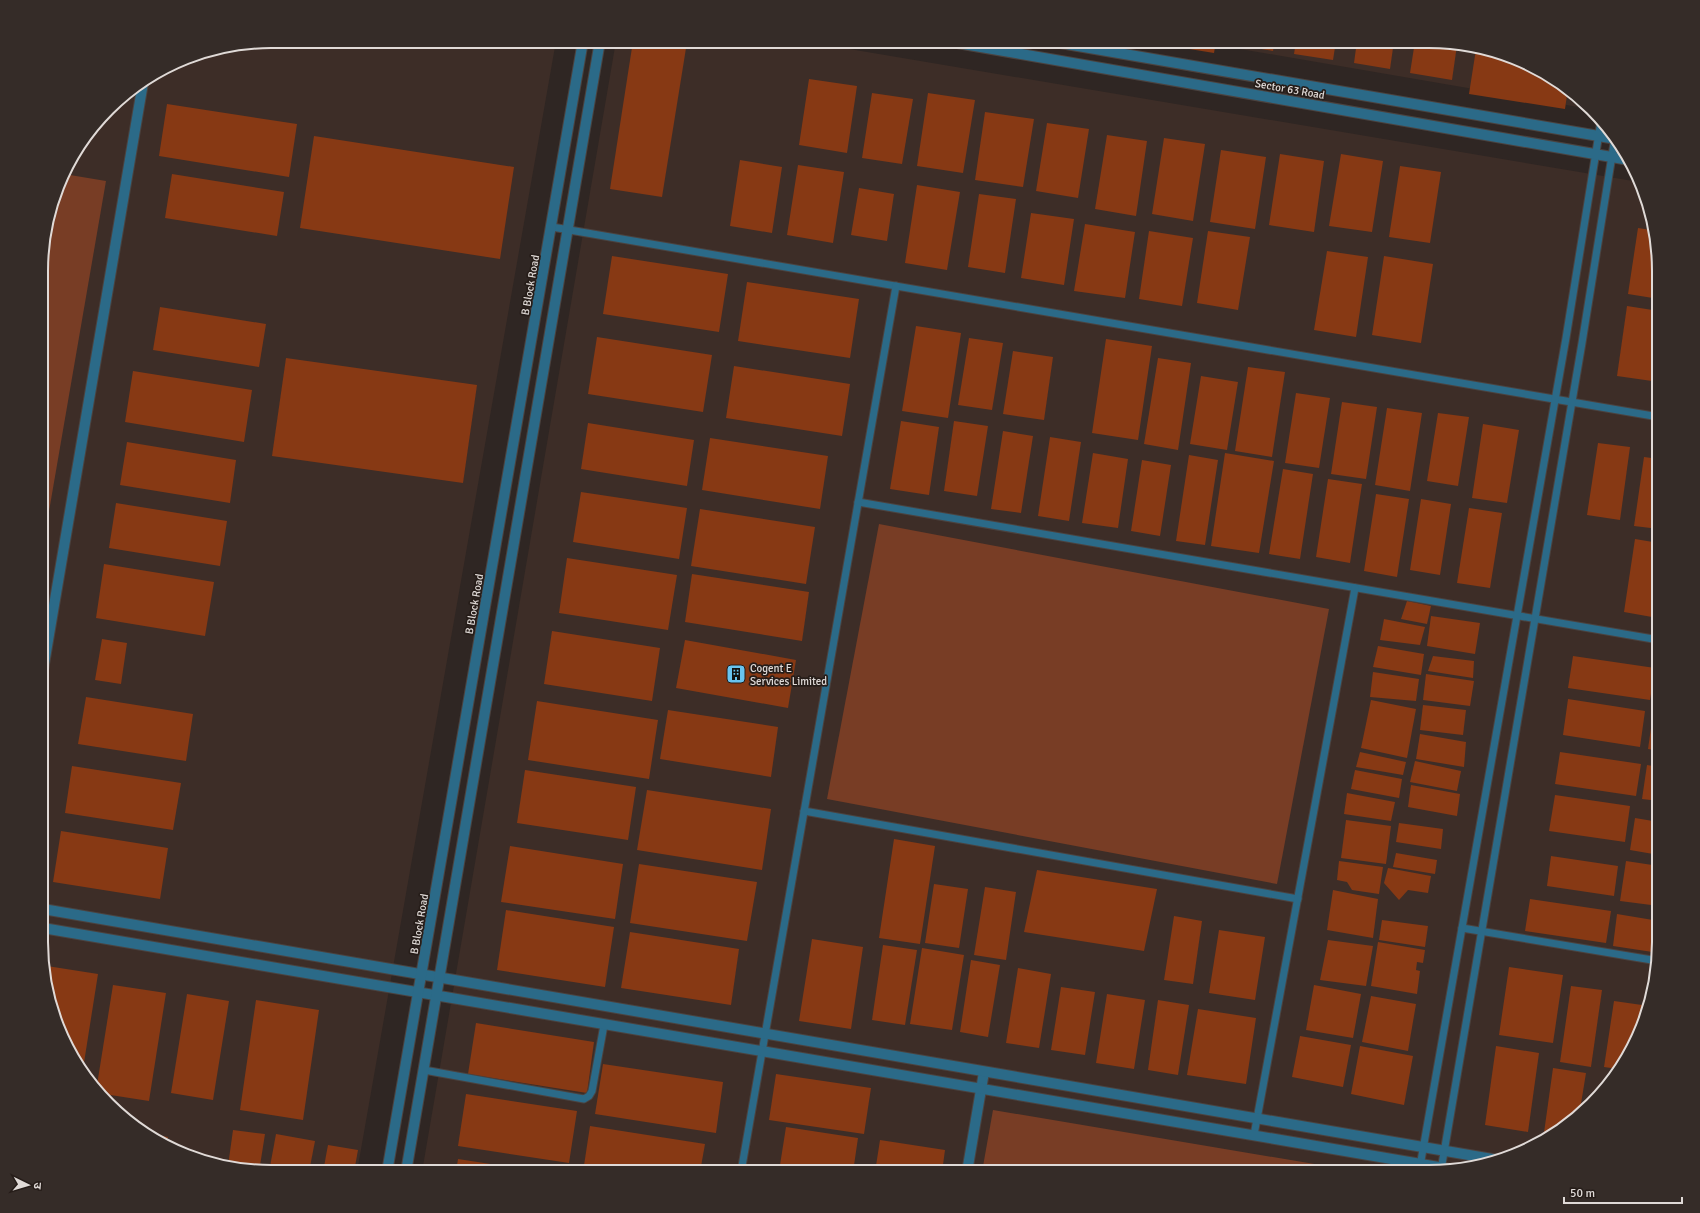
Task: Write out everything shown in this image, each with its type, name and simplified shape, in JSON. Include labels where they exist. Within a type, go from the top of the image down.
[{"type":"street","name":"B Block Road","points":[[388,1165],[582,48]]},
{"type":"street","points":[[407,1165],[441,978],[599,48]]},
{"type":"street","name":"Sector 63 Road","points":[[986,48],[1621,159]]},
{"type":"street","name":"Sector 63 Road","points":[[1090,48],[1607,137]]},
{"type":"street","points":[[48,617],[143,89]]},
{"type":"street","points":[[48,910],[1484,1158]]},
{"type":"street","points":[[48,929],[1254,1135],[1405,1165]]},
{"type":"street","points":[[968,1165],[984,1072]]},
{"type":"lane","points":[[1420,1165],[1555,399],[1600,127]]},
{"type":"lane","points":[[1444,1165],[1444,1151],[1572,402],[1614,146]]},
{"type":"lane","points":[[552,227],[1652,415]]},
{"type":"lane","points":[[742,1165],[896,286]]},
{"type":"lane","points":[[858,502],[1652,639]]},
{"type":"lane","points":[[1254,1135],[1355,588]]},
{"type":"lane","points":[[804,811],[1298,899]]},
{"type":"lane","points":[[1462,928],[1651,960]]},
{"type":"lane","points":[[424,1070],[584,1099],[589,1096],[592,1091],[604,1025]]},
{"type":"shaded area","points":[[257,48],[555,48],[358,1165],[257,1165],[228,1161],[200,1153],[173,1142],[147,1127],[124,1110],[103,1089],[86,1066],[71,1040],[60,1013],[52,985],[48,956],[48,257],[52,228],[60,200],[78,160],[94,135],[113,113],[135,94],[160,78],[200,60],[228,52]]},
{"type":"shaded area","points":[[615,48],[844,48],[1633,181],[1648,228],[1652,257],[1652,956],[1648,985],[1640,1013],[1629,1040],[1606,1078],[1587,1100],[1565,1119],[1540,1135],[1514,1148],[1472,1161],[1443,1165],[423,1165]]},
{"type":"shaded area","points":[[1235,48],[1443,48],[1472,52],[1500,60],[1527,71],[1565,94],[1581,107]]},
{"type":"shaded area","points":[[70,175],[106,181],[48,517],[48,257],[52,228],[60,200]]},
{"type":"shaded area","points":[[879,524],[1329,609],[1277,884],[827,799]]},
{"type":"shaded area","points":[[993,1110],[1320,1165],[983,1165]]},
{"type":"building","points":[[632,48],[686,48],[662,197],[610,189]]},
{"type":"building","points":[[1183,48],[1215,48],[1214,53]]},
{"type":"building","points":[[1255,48],[1274,48],[1273,51]]},
{"type":"building","points":[[1295,48],[1335,48],[1333,60],[1294,54]]},
{"type":"building","points":[[1356,48],[1393,48],[1390,69],[1354,63]]},
{"type":"building","points":[[1414,48],[1443,48],[1456,50],[1452,80],[1410,73]]},
{"type":"building","points":[[1475,53],[1500,60],[1527,71],[1567,96],[1565,109],[1469,94]]},
{"type":"building","points":[[809,79],[857,86],[847,153],[799,145]]},
{"type":"building","points":[[872,93],[913,99],[902,164],[862,158]]},
{"type":"building","points":[[928,93],[975,100],[963,173],[917,166]]},
{"type":"building","points":[[167,104],[297,124],[289,177],[159,156]]},
{"type":"building","points":[[985,112],[1034,119],[1023,187],[975,180]]},
{"type":"building","points":[[1047,123],[1089,129],[1078,198],[1036,191]]},
{"type":"building","points":[[1107,135],[1147,141],[1136,216],[1095,209]]},
{"type":"building","points":[[314,136],[514,167],[500,259],[300,228]]},
{"type":"building","points":[[1164,138],[1205,144],[1193,221],[1152,214]]},
{"type":"building","points":[[1221,150],[1266,157],[1255,229],[1210,222]]},
{"type":"building","points":[[1280,154],[1324,161],[1314,232],[1269,225]]},
{"type":"building","points":[[1341,154],[1383,161],[1372,232],[1329,226]]},
{"type":"building","points":[[740,160],[782,167],[772,233],[730,226]]},
{"type":"building","points":[[798,165],[844,172],[833,243],[787,235]]},
{"type":"building","points":[[1400,166],[1441,172],[1430,243],[1389,237]]},
{"type":"building","points":[[172,174],[284,192],[277,236],[165,218]]},
{"type":"building","points":[[917,185],[960,192],[947,270],[905,263]]},
{"type":"building","points":[[859,188],[894,194],[887,241],[851,235]]},
{"type":"building","points":[[979,194],[1016,199],[1005,273],[968,267]]},
{"type":"building","points":[[1031,213],[1074,219],[1064,285],[1021,278]]},
{"type":"building","points":[[1085,224],[1135,232],[1125,298],[1074,291]]},
{"type":"building","points":[[1638,228],[1648,230],[1652,257],[1652,298],[1628,294]]},
{"type":"building","points":[[1149,231],[1193,238],[1182,306],[1139,299]]},
{"type":"building","points":[[1208,231],[1250,237],[1238,310],[1197,303]]},
{"type":"building","points":[[1327,251],[1368,257],[1356,337],[1314,330]]},
{"type":"building","points":[[612,256],[728,274],[719,332],[603,314]]},
{"type":"building","points":[[1384,256],[1433,264],[1421,343],[1372,335]]},
{"type":"building","points":[[747,282],[859,299],[850,358],[738,341]]},
{"type":"building","points":[[1627,306],[1652,310],[1652,381],[1617,376]]},
{"type":"building","points":[[160,307],[266,324],[259,367],[153,350]]},
{"type":"building","points":[[916,326],[961,333],[948,418],[902,411]]},
{"type":"building","points":[[597,337],[712,355],[703,412],[588,394]]},
{"type":"building","points":[[969,338],[1003,343],[992,410],[958,405]]},
{"type":"building","points":[[1106,339],[1152,346],[1138,440],[1092,433]]},
{"type":"building","points":[[1013,351],[1053,357],[1044,420],[1003,414]]},
{"type":"building","points":[[286,358],[477,385],[463,483],[272,456]]},
{"type":"building","points":[[1158,358],[1191,363],[1178,450],[1144,444]]},
{"type":"building","points":[[734,366],[850,384],[842,436],[726,418]]},
{"type":"building","points":[[1248,367],[1285,372],[1272,457],[1235,451]]},
{"type":"building","points":[[133,371],[252,390],[244,442],[125,422]]},
{"type":"building","points":[[1201,376],[1238,382],[1227,450],[1190,444]]},
{"type":"building","points":[[1296,393],[1330,398],[1319,468],[1285,463]]},
{"type":"building","points":[[1342,402],[1377,407],[1366,479],[1331,474]]},
{"type":"building","points":[[1387,408],[1422,413],[1410,491],[1375,485]]},
{"type":"building","points":[[1438,413],[1469,417],[1458,486],[1427,481]]},
{"type":"building","points":[[901,421],[939,427],[929,495],[890,489]]},
{"type":"building","points":[[954,421],[988,426],[977,496],[944,491]]},
{"type":"building","points":[[588,423],[694,440],[687,486],[581,469]]},
{"type":"building","points":[[1483,424],[1519,430],[1507,503],[1472,498]]},
{"type":"building","points":[[1003,431],[1033,436],[1021,513],[991,509]]},
{"type":"building","points":[[1050,437],[1081,442],[1069,521],[1038,516]]},
{"type":"building","points":[[710,438],[828,456],[820,509],[702,490]]},
{"type":"building","points":[[127,442],[236,460],[230,503],[120,485]]},
{"type":"building","points":[[1598,443],[1630,447],[1620,520],[1587,515]]},
{"type":"building","points":[[1093,453],[1128,459],[1118,528],[1082,523]]},
{"type":"building","points":[[1225,453],[1274,461],[1259,553],[1211,546]]},
{"type":"building","points":[[1189,455],[1218,460],[1205,545],[1176,541]]},
{"type":"building","points":[[1644,457],[1652,458],[1652,528],[1634,526]]},
{"type":"building","points":[[1142,460],[1171,465],[1160,536],[1131,531]]},
{"type":"building","points":[[1283,469],[1313,474],[1300,559],[1269,554]]},
{"type":"building","points":[[1328,479],[1362,484],[1350,563],[1316,557]]},
{"type":"building","points":[[581,492],[687,508],[679,559],[573,542]]},
{"type":"building","points":[[1376,494],[1409,499],[1397,577],[1364,571]]},
{"type":"building","points":[[1421,499],[1451,504],[1440,575],[1410,570]]},
{"type":"building","points":[[116,503],[227,521],[220,566],[109,548]]},
{"type":"building","points":[[1469,508],[1502,513],[1490,588],[1457,583]]},
{"type":"building","points":[[700,509],[815,527],[806,584],[691,566]]},
{"type":"building","points":[[1635,539],[1652,542],[1652,617],[1624,612]]},
{"type":"building","points":[[567,558],[677,575],[668,630],[559,613]]},
{"type":"building","points":[[104,564],[214,582],[205,636],[96,618]]},
{"type":"building","points":[[692,574],[809,592],[802,641],[685,622]]},
{"type":"building","points":[[1407,601],[1431,606],[1427,624],[1401,619]]},
{"type":"building","points":[[1431,616],[1480,623],[1475,654],[1427,646]]},
{"type":"building","points":[[1384,619],[1425,627],[1420,645],[1380,640]]},
{"type":"building","points":[[552,631],[660,648],[652,701],[544,684]]},
{"type":"building","points":[[102,639],[127,643],[121,684],[95,680]]},
{"type":"building","name":"Cogent E Services Limited","points":[[685,640],[796,660],[788,708],[676,688]]},
{"type":"building","points":[[1378,646],[1424,654],[1421,675],[1373,667]]},
{"type":"building","points":[[1433,656],[1474,661],[1473,678],[1428,671]]},
{"type":"building","points":[[1573,656],[1652,668],[1652,687],[1650,700],[1568,688]]},
{"type":"building","points":[[1373,672],[1419,679],[1416,701],[1370,697]]},
{"type":"building","points":[[1426,674],[1474,681],[1470,706],[1423,700]]},
{"type":"building","points":[[86,697],[193,714],[186,761],[78,744]]},
{"type":"building","points":[[1568,699],[1645,711],[1640,747],[1563,735]]},
{"type":"building","points":[[1371,700],[1416,709],[1407,758],[1361,748]]},
{"type":"building","points":[[537,701],[658,720],[649,779],[528,760]]},
{"type":"building","points":[[1423,705],[1466,710],[1463,735],[1420,730]]},
{"type":"building","points":[[668,710],[778,727],[771,777],[660,759]]},
{"type":"building","points":[[1652,721],[1652,750],[1648,749]]},
{"type":"building","points":[[1420,734],[1466,742],[1464,767],[1416,759]]},
{"type":"building","points":[[1360,752],[1406,762],[1403,775],[1356,767]]},
{"type":"building","points":[[1560,752],[1641,764],[1636,796],[1555,784]]},
{"type":"building","points":[[1415,761],[1461,771],[1457,791],[1410,782]]},
{"type":"building","points":[[1647,765],[1652,766],[1652,800],[1642,799]]},
{"type":"building","points":[[72,766],[181,783],[173,830],[65,813]]},
{"type":"building","points":[[525,770],[636,787],[628,840],[517,823]]},
{"type":"building","points":[[1355,770],[1402,779],[1399,798],[1351,789]]},
{"type":"building","points":[[1411,785],[1460,794],[1457,816],[1408,807]]},
{"type":"building","points":[[647,790],[771,809],[762,870],[637,850]]},
{"type":"building","points":[[1347,793],[1395,802],[1391,821],[1344,814]]},
{"type":"building","points":[[1555,795],[1630,806],[1625,842],[1549,831]]},
{"type":"building","points":[[1635,818],[1652,821],[1652,854],[1630,850]]},
{"type":"building","points":[[1346,820],[1391,826],[1386,864],[1341,858]]},
{"type":"building","points":[[1399,823],[1443,829],[1441,849],[1396,842]]},
{"type":"building","points":[[61,831],[168,848],[160,899],[53,882]]},
{"type":"building","points":[[894,839],[935,846],[920,944],[879,938]]},
{"type":"building","points":[[510,846],[623,864],[615,919],[501,902]]},
{"type":"building","points":[[1396,853],[1437,860],[1435,874],[1393,867]]},
{"type":"building","points":[[1551,856],[1618,866],[1614,896],[1547,886]]},
{"type":"building","points":[[1339,861],[1383,867],[1379,894],[1352,890],[1347,882],[1337,880]]},
{"type":"building","points":[[1626,861],[1652,865],[1652,905],[1620,901]]},
{"type":"building","points":[[639,864],[757,882],[747,941],[630,923]]},
{"type":"building","points":[[1388,868],[1431,876],[1428,893],[1408,890],[1399,900],[1384,883]]},
{"type":"building","points":[[1037,870],[1157,889],[1144,951],[1024,932]]},
{"type":"building","points":[[934,884],[968,889],[959,948],[925,943]]},
{"type":"building","points":[[985,887],[1016,892],[1006,960],[974,955]]},
{"type":"building","points":[[1333,890],[1378,899],[1373,938],[1327,930]]},
{"type":"building","points":[[1530,899],[1611,911],[1606,943],[1525,931]]},
{"type":"building","points":[[506,910],[614,927],[605,987],[497,970]]},
{"type":"building","points":[[1617,914],[1652,920],[1652,952],[1613,946]]},
{"type":"building","points":[[1174,916],[1202,921],[1193,984],[1164,980]]},
{"type":"building","points":[[1382,920],[1428,926],[1425,947],[1379,940]]},
{"type":"building","points":[[1219,930],[1265,937],[1255,1000],[1209,993]]},
{"type":"building","points":[[630,932],[739,949],[731,1005],[621,988]]},
{"type":"building","points":[[812,939],[863,947],[851,1029],[799,1021]]},
{"type":"building","points":[[1328,940],[1373,946],[1366,986],[1320,980]]},
{"type":"building","points":[[1378,942],[1425,950],[1423,963],[1417,962],[1416,970],[1420,971],[1417,994],[1371,986]]},
{"type":"building","points":[[883,945],[917,950],[905,1025],[872,1020]]},
{"type":"building","points":[[922,948],[964,955],[952,1030],[910,1024]]},
{"type":"building","points":[[971,960],[1000,965],[988,1037],[960,1032]]},
{"type":"building","points":[[49,966],[98,974],[84,1063],[65,1027],[52,985]]},
{"type":"building","points":[[1509,967],[1563,975],[1553,1043],[1499,1035]]},
{"type":"building","points":[[1018,968],[1051,974],[1039,1048],[1006,1043]]},
{"type":"building","points":[[113,985],[166,993],[149,1101],[108,1095],[97,1082]]},
{"type":"building","points":[[1314,985],[1361,994],[1353,1038],[1306,1030]]},
{"type":"building","points":[[1571,986],[1602,990],[1591,1067],[1560,1062]]},
{"type":"building","points":[[1061,987],[1095,992],[1085,1055],[1051,1050]]},
{"type":"building","points":[[187,994],[229,1001],[213,1100],[171,1093]]},
{"type":"building","points":[[1107,994],[1145,1000],[1134,1069],[1096,1063]]},
{"type":"building","points":[[1371,996],[1416,1004],[1408,1051],[1362,1042]]},
{"type":"building","points":[[256,1000],[319,1010],[303,1120],[240,1110]]},
{"type":"building","points":[[1158,1000],[1189,1005],[1178,1075],[1148,1070]]},
{"type":"building","points":[[1614,1001],[1642,1005],[1629,1040],[1614,1066],[1613,1068],[1604,1067]]},
{"type":"building","points":[[1198,1009],[1256,1018],[1246,1084],[1187,1075]]},
{"type":"building","points":[[476,1023],[594,1042],[587,1093],[468,1074]]},
{"type":"building","points":[[1300,1036],[1351,1045],[1343,1087],[1292,1077]]},
{"type":"building","points":[[1360,1046],[1413,1056],[1404,1105],[1351,1094]]},
{"type":"building","points":[[1496,1046],[1539,1053],[1528,1132],[1485,1125]]},
{"type":"building","points":[[603,1064],[723,1082],[716,1133],[595,1114]]},
{"type":"building","points":[[1553,1068],[1586,1073],[1581,1106],[1565,1119],[1544,1133]]},
{"type":"building","points":[[776,1074],[871,1088],[864,1134],[769,1120]]},
{"type":"building","points":[[466,1094],[577,1111],[569,1163],[458,1146]]},
{"type":"building","points":[[590,1126],[705,1144],[701,1165],[584,1165]]},
{"type":"building","points":[[786,1127],[858,1138],[854,1165],[780,1165]]},
{"type":"building","points":[[233,1130],[265,1134],[260,1165],[229,1161]]},
{"type":"building","points":[[276,1134],[315,1141],[310,1165],[270,1165]]},
{"type":"building","points":[[880,1140],[945,1150],[943,1165],[876,1165]]},
{"type":"building","points":[[328,1145],[358,1150],[355,1165],[324,1165]]},
{"type":"building","points":[[458,1159],[498,1165],[457,1165]]},
{"type":"place","name":"Cogent E Services Limited","points":[[736,674]]}]
